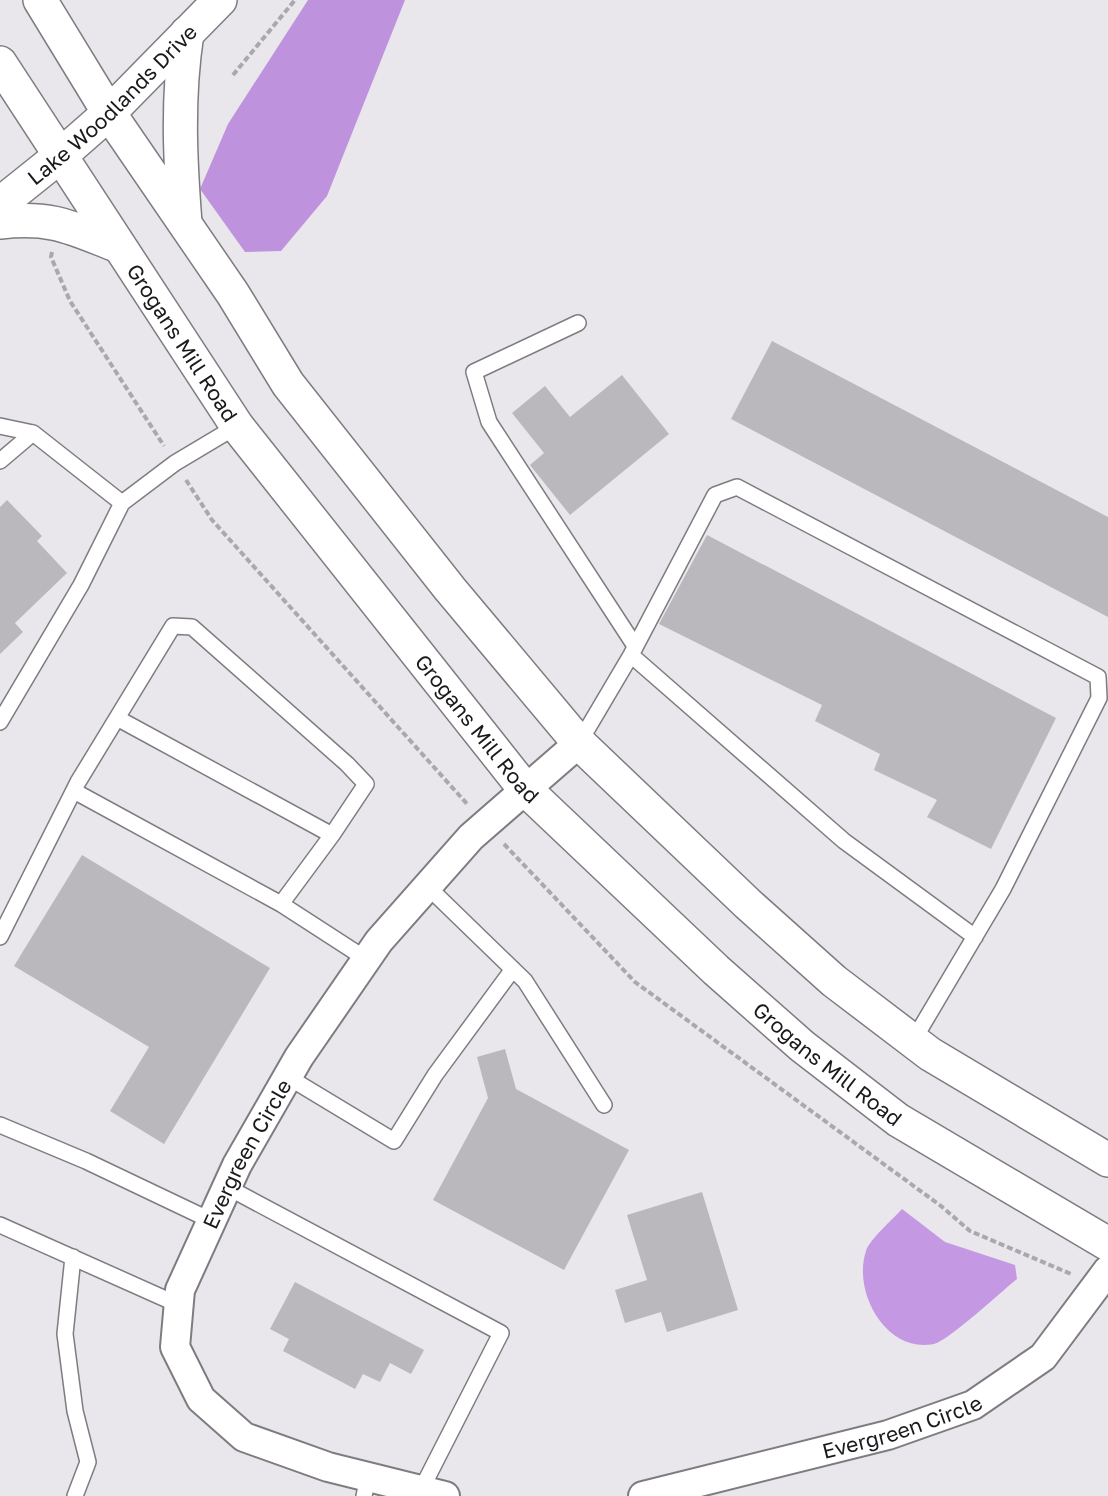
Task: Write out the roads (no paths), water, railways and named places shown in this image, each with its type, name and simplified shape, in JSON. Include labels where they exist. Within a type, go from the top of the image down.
[{"type":"main road","points":[[39,0],[109,113],[233,294],[288,384],[450,589],[579,742],[748,904],[834,981],[913,1041],[1022,1110],[1108,1160]]},
{"type":"main road","name":"Lake Woodlands Drive","points":[[0,204],[109,113],[220,0]]},
{"type":"main road","points":[[185,225],[179,147],[182,69],[187,33]]},
{"type":"main road","name":"Grogans Mill Road","points":[[0,63],[237,426],[524,788],[716,970],[801,1047],[898,1120],[1108,1244]]},
{"type":"main road","points":[[0,222],[27,219],[54,221],[119,246]]},
{"type":"street","name":"Evergreen Circle","points":[[433,1493],[366,1486],[328,1467],[244,1437],[201,1399],[175,1347],[180,1290],[227,1187],[288,1077],[366,959],[471,837],[579,742]]},
{"type":"street","name":"Evergreen Circle","points":[[643,1496],[888,1436],[973,1405],[1043,1357],[1108,1270]]},
{"type":"lane","points":[[578,323],[474,372],[489,422],[633,651],[844,841],[975,937]]},
{"type":"lane","points":[[0,426],[33,433],[122,503]]},
{"type":"lane","points":[[0,722],[81,585],[122,503],[176,464],[237,426]]},
{"type":"lane","points":[[0,461],[33,433]]},
{"type":"lane","points":[[579,742],[633,651],[715,495],[738,487],[1098,677],[1099,698],[1003,889],[913,1041]]},
{"type":"lane","points":[[0,937],[74,791],[173,626],[192,627],[347,764],[366,784],[281,904]]},
{"type":"lane","points":[[117,718],[332,835]]},
{"type":"lane","points":[[74,791],[281,904],[366,959]]},
{"type":"lane","points":[[427,886],[525,981],[604,1105]]},
{"type":"lane","points":[[288,1077],[394,1141],[435,1075],[513,969]]},
{"type":"lane","points":[[0,1125],[87,1161],[212,1221]]},
{"type":"lane","points":[[227,1187],[501,1333],[433,1493]]},
{"type":"lane","points":[[0,1225],[179,1305]]},
{"type":"lane","points":[[73,1257],[65,1334],[75,1411],[88,1462],[75,1496]]}]
